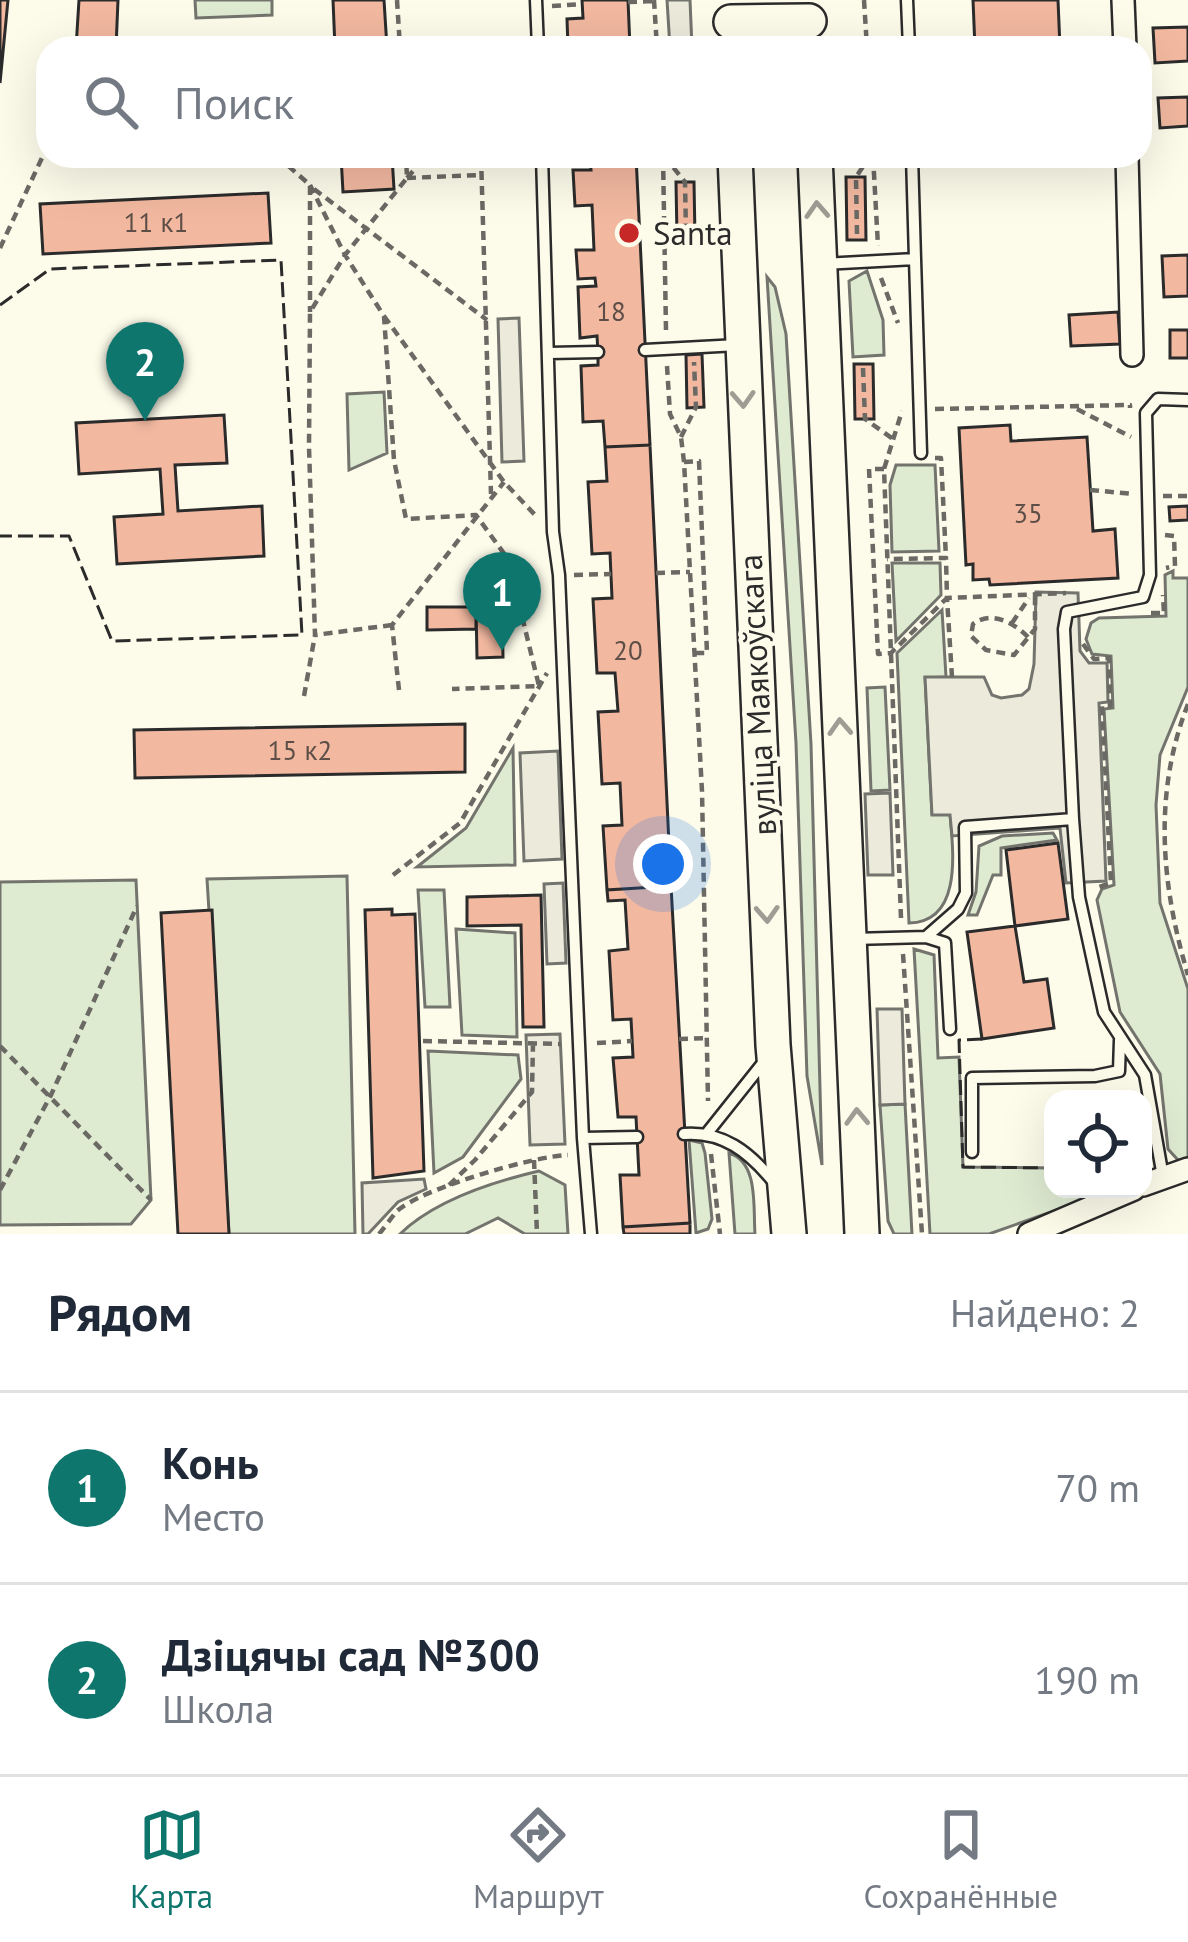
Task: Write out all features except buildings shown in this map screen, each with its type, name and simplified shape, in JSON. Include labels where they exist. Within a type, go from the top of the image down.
[{"type":"main road","points":[[731,23],[809,23]]},
{"type":"main road","name":"вуліца Маякоўскага","points":[[735,168],[773,1045],[789,1234]]},
{"type":"main road","points":[[816,168],[862,1234]]},
{"type":"street","points":[[1123,0],[1124,36]]},
{"type":"street","points":[[1127,168],[1132,355]]},
{"type":"street","points":[[1153,1181],[1188,1169]]},
{"type":"street","points":[[1029,1234],[1113,1198]]},
{"type":"lane","points":[[907,0],[908,36]]},
{"type":"lane","points":[[537,3],[538,36]]},
{"type":"lane","points":[[542,168],[553,532],[559,575],[591,1234]]},
{"type":"lane","points":[[912,168],[922,455]]},
{"type":"lane","points":[[820,264],[915,259]]},
{"type":"lane","points":[[645,350],[741,345]]},
{"type":"lane","points":[[549,353],[598,352]]},
{"type":"lane","points":[[1153,1181],[1144,1075],[1104,1012],[1078,897],[1064,629],[1067,612],[1143,597],[1150,562],[1146,412],[1158,399],[1188,400]]},
{"type":"lane","points":[[926,937],[958,909],[966,893],[965,827],[1073,819]]},
{"type":"lane","points":[[850,939],[926,937],[945,944],[950,1029]]},
{"type":"lane","points":[[972,1152],[972,1078],[1095,1076],[1118,1071],[1120,1037]]},
{"type":"lane","points":[[708,1132],[755,1078],[773,1045]]},
{"type":"lane","points":[[684,1134],[708,1132],[755,1160],[787,1198]]},
{"type":"lane","points":[[583,1138],[637,1138]]},
{"type":"path","points":[[398,0],[400,36]]},
{"type":"path","points":[[864,0],[866,36]]},
{"type":"path","points":[[628,2],[654,1],[656,36]]},
{"type":"path","points":[[537,3],[582,4]]},
{"type":"path","points":[[0,248],[37,168]]},
{"type":"path","points":[[291,168],[487,320]]},
{"type":"path","points":[[407,168],[407,178]]},
{"type":"path","points":[[310,312],[345,255],[416,168]]},
{"type":"path","points":[[482,168],[491,494]]},
{"type":"path","points":[[664,168],[670,414],[681,437],[684,462],[709,1038],[679,1039]]},
{"type":"path","points":[[674,168],[686,182],[686,232]]},
{"type":"path","points":[[857,235],[856,177],[862,168]]},
{"type":"path","points":[[872,168],[878,252]]},
{"type":"path","points":[[407,178],[482,175]]},
{"type":"path","points":[[310,185],[345,255],[384,316],[489,463],[553,532]]},
{"type":"path","points":[[304,696],[315,634],[309,447],[310,185]]},
{"type":"path","points":[[879,272],[898,323]]},
{"type":"path","points":[[384,316],[394,460],[406,519],[476,514]]},
{"type":"path","points":[[681,437],[696,407],[694,358]]},
{"type":"path","points":[[863,368],[865,419],[893,439]]},
{"type":"path","points":[[901,927],[884,469],[905,403]]},
{"type":"path","points":[[919,410],[1130,404],[1131,438],[1072,406]]},
{"type":"path","points":[[922,455],[941,458],[952,677]]},
{"type":"path","points":[[887,458],[905,458]]},
{"type":"path","points":[[684,462],[699,461],[707,652],[694,653]]},
{"type":"path","points":[[884,469],[869,469],[878,654],[891,652],[947,598],[1078,593]]},
{"type":"path","points":[[1090,490],[1134,494],[1133,475]]},
{"type":"path","points":[[399,690],[392,625],[504,482]]},
{"type":"path","points":[[1157,496],[1188,496]]},
{"type":"path","points":[[476,514],[508,559],[539,686]]},
{"type":"path","points":[[886,559],[946,558]]},
{"type":"path","points":[[1161,572],[1175,566]]},
{"type":"path","points":[[656,572],[690,572]]},
{"type":"path","points":[[559,575],[611,574]]},
{"type":"path","points":[[1142,614],[1164,613],[1162,592]]},
{"type":"path","points":[[1012,623],[1033,596]]},
{"type":"path","points":[[1028,638],[1012,623],[995,618],[973,624],[971,636],[986,650],[1014,655],[1028,638],[1035,628],[1033,596]]},
{"type":"path","points":[[315,634],[392,625]]},
{"type":"path","points":[[1083,629],[1088,654],[1109,658],[1110,706],[1102,706],[1111,883],[1100,885],[1092,898]]},
{"type":"path","points":[[392,875],[460,824],[562,646]]},
{"type":"path","points":[[452,689],[539,686]]},
{"type":"path","points":[[1188,704],[1175,736],[1163,832],[1165,879],[1188,975]]},
{"type":"path","points":[[0,1190],[51,1095],[137,906]]},
{"type":"path","points":[[903,954],[922,1234]]},
{"type":"path","points":[[423,1041],[632,1041]]},
{"type":"path","points":[[445,1189],[532,1092],[533,1044]]},
{"type":"path","points":[[0,1046],[151,1200]]},
{"type":"path","points":[[380,1234],[400,1208],[498,1168],[585,1155]]},
{"type":"path","points":[[534,1160],[537,1234]]},
{"type":"green space","points":[[195,0],[272,0],[272,15],[196,18]]},
{"type":"green space","points":[[867,271],[883,320],[884,355],[853,357],[849,281]]},
{"type":"green space","points":[[767,277],[775,287],[786,334],[811,744],[822,1165],[807,1076],[796,743]]},
{"type":"green space","points":[[384,392],[387,453],[349,470],[347,394]]},
{"type":"green space","points":[[896,465],[935,465],[939,551],[892,552],[890,485]]},
{"type":"green space","points":[[892,563],[940,563],[941,595],[896,641]]},
{"type":"green space","points":[[1173,571],[1173,578],[1188,578],[1188,687],[1160,755],[1156,805],[1160,903],[1188,989],[1188,1160],[1178,1160],[1168,1149],[1160,1074],[1120,1012],[1097,900],[1102,889],[1114,885],[1104,709],[1113,708],[1111,656],[1092,654],[1086,639],[1091,623],[1099,618],[1166,616],[1165,575]]},
{"type":"green space","points":[[942,610],[946,677],[925,678],[932,814],[950,814],[953,864],[939,911],[909,923],[897,653]]},
{"type":"green space","points":[[885,687],[890,790],[871,791],[867,688]]},
{"type":"green space","points":[[513,748],[515,865],[417,867],[466,828]]},
{"type":"green space","points":[[1053,833],[1057,840],[1001,848],[1001,875],[993,875],[977,915],[968,915],[976,892],[979,846],[1002,836]]},
{"type":"green space","points":[[347,876],[355,1234],[229,1234],[207,879]]},
{"type":"green space","points":[[136,880],[151,1200],[131,1224],[0,1225],[0,882]]},
{"type":"green space","points":[[418,890],[444,890],[450,1007],[425,1007]]},
{"type":"green space","points":[[456,929],[515,933],[517,1037],[462,1035]]},
{"type":"green space","points":[[914,949],[934,955],[938,1058],[959,1057],[963,1167],[1044,1168],[1044,1198],[1091,1198],[989,1234],[930,1234]]},
{"type":"green space","points":[[428,1051],[518,1055],[521,1079],[463,1157],[434,1173]]},
{"type":"green space","points":[[905,1104],[912,1234],[894,1234],[888,1221],[880,1105]]},
{"type":"green space","points":[[689,1140],[702,1143],[705,1153],[712,1219],[708,1229],[696,1233]]},
{"type":"green space","points":[[729,1153],[739,1158],[750,1176],[755,1234],[735,1234]]},
{"type":"green space","points":[[539,1171],[565,1185],[568,1234],[525,1234],[498,1218],[465,1234],[400,1234],[447,1202]]},
{"type":"shaded area","points":[[667,0],[690,0],[692,36],[669,36]]},
{"type":"shaded area","points":[[519,318],[524,461],[502,462],[498,319]]},
{"type":"shaded area","points":[[1036,592],[1078,593],[1080,651],[1089,663],[1107,663],[1108,702],[1099,703],[1106,881],[1066,883],[1060,828],[952,836],[950,815],[932,815],[925,677],[984,677],[992,695],[1022,695],[1029,689],[1034,664]]},
{"type":"shaded area","points":[[558,751],[562,859],[524,861],[520,753]]},
{"type":"shaded area","points":[[890,793],[893,875],[868,875],[865,794]]},
{"type":"shaded area","points":[[563,883],[566,963],[547,964],[544,884]]},
{"type":"shaded area","points":[[877,1009],[902,1009],[905,1104],[880,1105]]},
{"type":"shaded area","points":[[560,1034],[565,1144],[530,1145],[526,1035]]},
{"type":"shaded area","points":[[424,1179],[426,1189],[398,1202],[363,1234],[362,1183]]},
{"type":"fence","points":[[0,305],[50,269],[281,260],[302,635],[112,641],[69,536],[0,536]]},
{"type":"fence","points":[[982,1039],[959,1040],[963,1167],[1044,1168]]},
{"type":"place","name":"Santa","points":[[629,233]]},
{"type":"place","name":"Дзіцячы сад №300","points":[[145,421]]},
{"type":"place","name":"Конь","points":[[502,651]]}]
